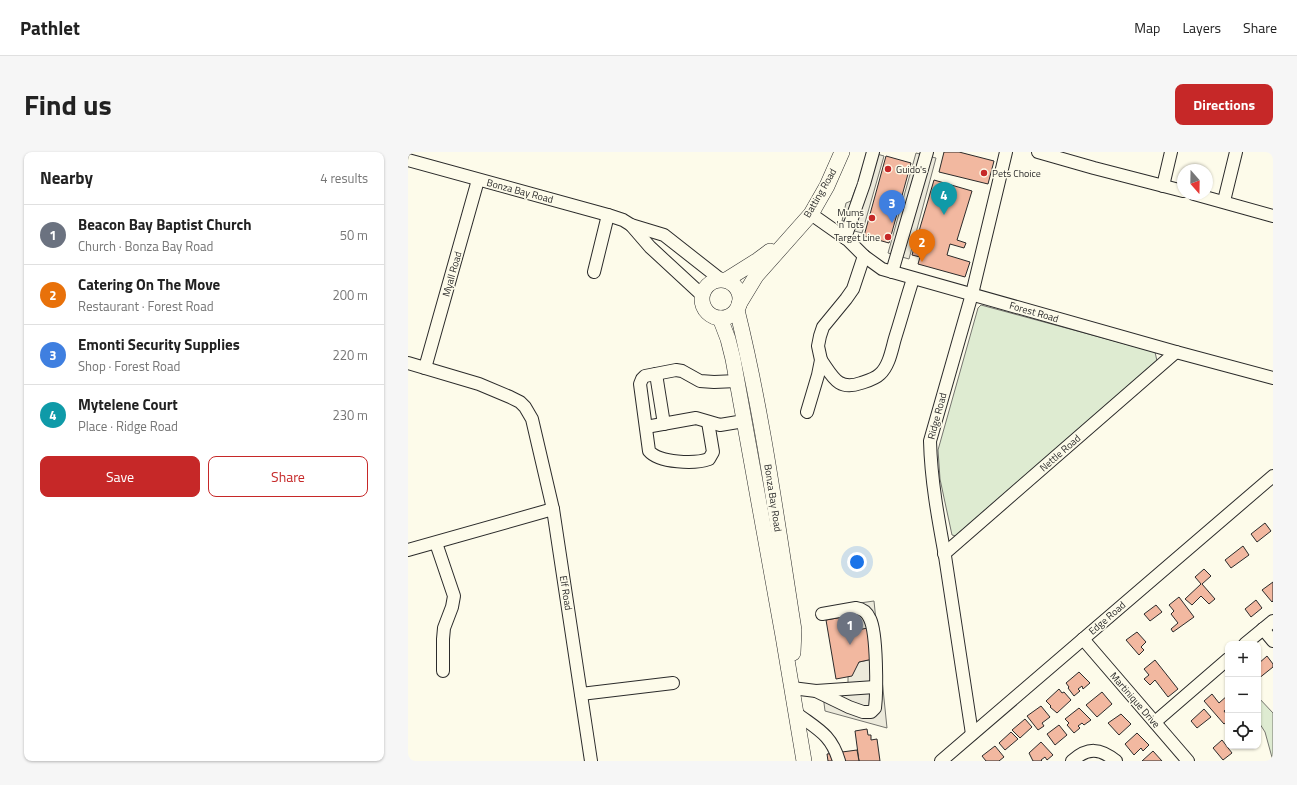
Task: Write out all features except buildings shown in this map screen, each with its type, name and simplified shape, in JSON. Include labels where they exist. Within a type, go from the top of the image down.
[{"type":"main road","name":"Batting Road","points":[[738,307],[756,276],[810,214],[827,186],[842,152]]},
{"type":"main road","name":"Batting Road","points":[[723,280],[758,260],[794,232]]},
{"type":"main road","points":[[723,280],[736,287],[739,292],[738,307],[726,317],[720,318],[708,313],[704,308],[702,295],[708,284],[723,280]]},
{"type":"main road","name":"Bonza Bay Road","points":[[738,307],[752,376],[794,630],[792,688]]},
{"type":"main road","name":"Bonza Bay Road","points":[[720,318],[728,339],[737,381],[804,761]]},
{"type":"street","points":[[845,238],[864,184],[873,152]]},
{"type":"street","points":[[892,272],[927,152]]},
{"type":"street","name":"Ridge Road","points":[[972,734],[930,466],[930,441],[972,294],[1006,152]]},
{"type":"street","points":[[1038,152],[1077,158],[1177,190]]},
{"type":"street","points":[[1163,186],[1171,152]]},
{"type":"street","points":[[1224,201],[1236,152]]},
{"type":"street","name":"Bonza Bay Road","points":[[408,160],[608,215],[623,220],[631,225],[664,235],[723,280]]},
{"type":"street","name":"Myall Road","points":[[425,368],[478,180]]},
{"type":"street","points":[[1213,198],[1273,216]]},
{"type":"street","name":"Forest Road","points":[[810,214],[845,238],[864,256],[882,269],[913,279],[1273,378]]},
{"type":"street","points":[[594,272],[608,215]]},
{"type":"street","name":"Bonza Bay Road","points":[[631,225],[650,247],[702,295]]},
{"type":"street","points":[[864,256],[853,289],[823,327],[818,346],[821,360],[832,376],[844,386],[869,381],[881,374],[888,361],[913,279]]},
{"type":"street","name":"Nettle Road","points":[[944,554],[1176,352]]},
{"type":"street","points":[[807,412],[821,360]]},
{"type":"street","name":"Elf Road","points":[[408,363],[479,384],[510,397],[520,402],[532,418],[553,509],[591,761]]},
{"type":"street","points":[[708,422],[713,452],[709,459],[695,463],[656,457],[649,451],[640,384],[642,379],[645,376],[676,370],[682,371],[700,381],[737,381]]},
{"type":"street","points":[[656,374],[664,424]]},
{"type":"street","points":[[646,427],[696,418],[720,425],[744,421]]},
{"type":"street","name":"Edge Road","points":[[944,760],[972,734],[1273,476]]},
{"type":"street","points":[[408,550],[553,509]]},
{"type":"street","points":[[436,543],[454,596],[442,639],[443,671]]},
{"type":"street","points":[[816,691],[849,707],[869,712],[873,711],[875,708],[874,638],[872,624],[867,613],[856,608],[822,614]]},
{"type":"street","points":[[1249,641],[1273,621]]},
{"type":"street","points":[[1263,629],[1273,641]]},
{"type":"street","name":"Martinique Drive","points":[[1083,639],[1188,761]]},
{"type":"street","points":[[1154,722],[1225,662]]},
{"type":"street","points":[[581,694],[673,683]]},
{"type":"street","points":[[792,688],[816,691],[875,687]]},
{"type":"street","points":[[796,713],[829,738],[835,748],[839,761]]},
{"type":"street","points":[[1072,761],[1081,754],[1091,750],[1101,752],[1116,761]]},
{"type":"green space","points":[[981,305],[1155,352],[1157,361],[956,536],[952,535],[940,479],[938,450],[978,308]]},
{"type":"green space","points":[[1261,700],[1273,713],[1273,761],[1265,732],[1261,726]]},
{"type":"shaded area","points":[[870,152],[884,156],[862,233],[847,229],[849,220],[842,221],[846,203],[851,201],[856,187],[861,182]]},
{"type":"shaded area","points":[[916,153],[936,158],[909,259],[888,253]]},
{"type":"shaded area","points":[[874,601],[887,728],[825,711],[822,687],[848,684],[848,677],[859,662],[873,659],[857,630],[854,615],[826,620],[824,608]]},
{"type":"place","name":"Guido's","points":[[888,169]]},
{"type":"place","name":"Pets Choice","points":[[984,173]]},
{"type":"place","name":"Mytelene Court","points":[[944,215]]},
{"type":"place","name":"Mums 'n Tots","points":[[872,218]]},
{"type":"place","name":"Emonti Security Supplies","points":[[892,223]]},
{"type":"place","name":"Target Line","points":[[888,237]]},
{"type":"place","name":"Catering On The Move","points":[[922,262]]},
{"type":"place","name":"Beacon Bay Baptist Church","points":[[850,645]]}]
